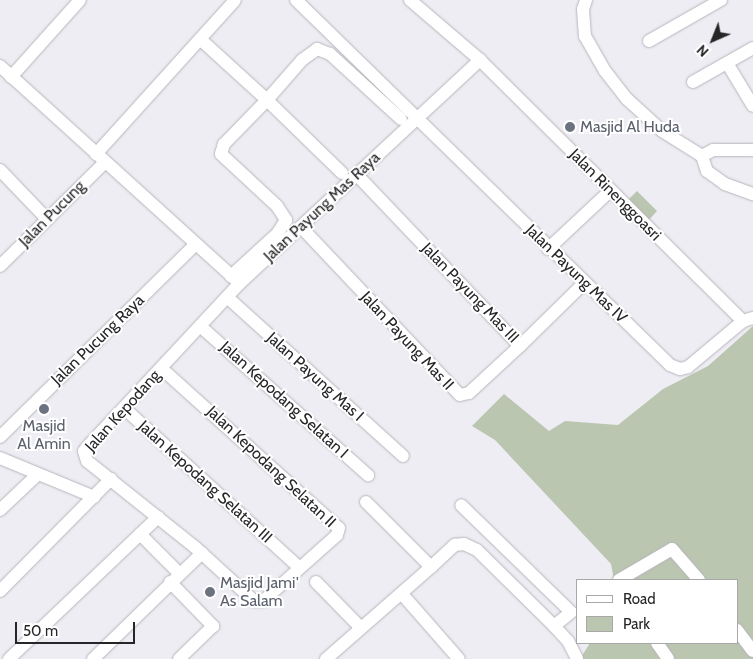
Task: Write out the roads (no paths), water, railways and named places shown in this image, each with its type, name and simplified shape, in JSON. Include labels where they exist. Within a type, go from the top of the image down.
[{"type":"street","points":[[11,77],[80,0]]},
{"type":"street","points":[[100,158],[235,0]]},
{"type":"street","points":[[296,0],[419,118],[480,60]]},
{"type":"street","name":"Jalan Rinenggoasri","points":[[410,0],[480,60],[610,191],[748,320]]},
{"type":"street","points":[[586,0],[583,9],[585,36],[604,71],[627,99],[662,131],[702,156],[707,171],[725,184],[753,194]]},
{"type":"street","points":[[649,41],[721,0]]},
{"type":"street","points":[[200,39],[267,100],[342,173]]},
{"type":"street","points":[[693,82],[753,48]]},
{"type":"street","points":[[0,66],[235,280],[285,225],[284,215],[277,206],[220,154],[224,144],[267,100],[302,60],[310,53],[323,50],[401,119]]},
{"type":"street","points":[[727,63],[753,106]]},
{"type":"street","name":"Jalan Payung Mas Raya","points":[[226,297],[235,280],[301,227],[419,118]]},
{"type":"street","name":"Jalan Payung Mas IV","points":[[419,118],[548,249],[670,365],[680,369],[688,367],[748,320]]},
{"type":"street","points":[[702,156],[713,150],[753,150]]},
{"type":"street","name":"Jalan Pucung","points":[[0,266],[47,219],[100,158]]},
{"type":"street","points":[[0,170],[47,219]]},
{"type":"street","name":"Jalan Payung Mas III","points":[[357,175],[520,346],[584,282]]},
{"type":"street","points":[[548,249],[610,191]]},
{"type":"street","name":"Jalan Payung Mas II","points":[[301,227],[460,396],[469,393],[520,346]]},
{"type":"street","name":"Jalan Pucung Raya","points":[[0,437],[196,244]]},
{"type":"street","name":"Jalan Kepodang","points":[[226,297],[84,452],[87,461],[202,553],[259,602],[299,567]]},
{"type":"street","name":"Jalan Payung Mas I","points":[[226,297],[403,456]]},
{"type":"street","name":"Jalan Kepodang Selatan I","points":[[200,326],[368,475]]},
{"type":"street","name":"Jalan Kepodang Selatan II","points":[[161,368],[339,528],[339,532],[299,567]]},
{"type":"street","name":"Jalan Kepodang Selatan III","points":[[124,408],[299,567]]},
{"type":"street","points":[[0,458],[36,476],[94,497]]},
{"type":"street","points":[[0,510],[36,476]]},
{"type":"street","points":[[0,591],[111,479]]},
{"type":"street","points":[[366,502],[431,567]]},
{"type":"street","points":[[461,505],[574,610],[554,626]]},
{"type":"street","points":[[9,659],[158,517]]},
{"type":"street","points":[[140,534],[212,626],[179,659]]},
{"type":"street","points":[[330,658],[360,627],[402,594],[455,545],[471,546],[554,626],[568,641],[577,659]]},
{"type":"street","points":[[621,579],[672,549],[698,579]]},
{"type":"street","points":[[93,659],[174,577],[202,553]]},
{"type":"street","points":[[316,582],[360,627]]},
{"type":"street","points":[[402,594],[459,659]]},
{"type":"street","points":[[738,631],[753,651]]},
{"type":"street","points":[[658,644],[668,659]]},
{"type":"place","name":"Masjid Al Huda","points":[[570,127]]},
{"type":"place","name":"Masjid Al Amin","points":[[44,409]]},
{"type":"place","name":"Masjid Jami' As Salam","points":[[210,592]]}]
